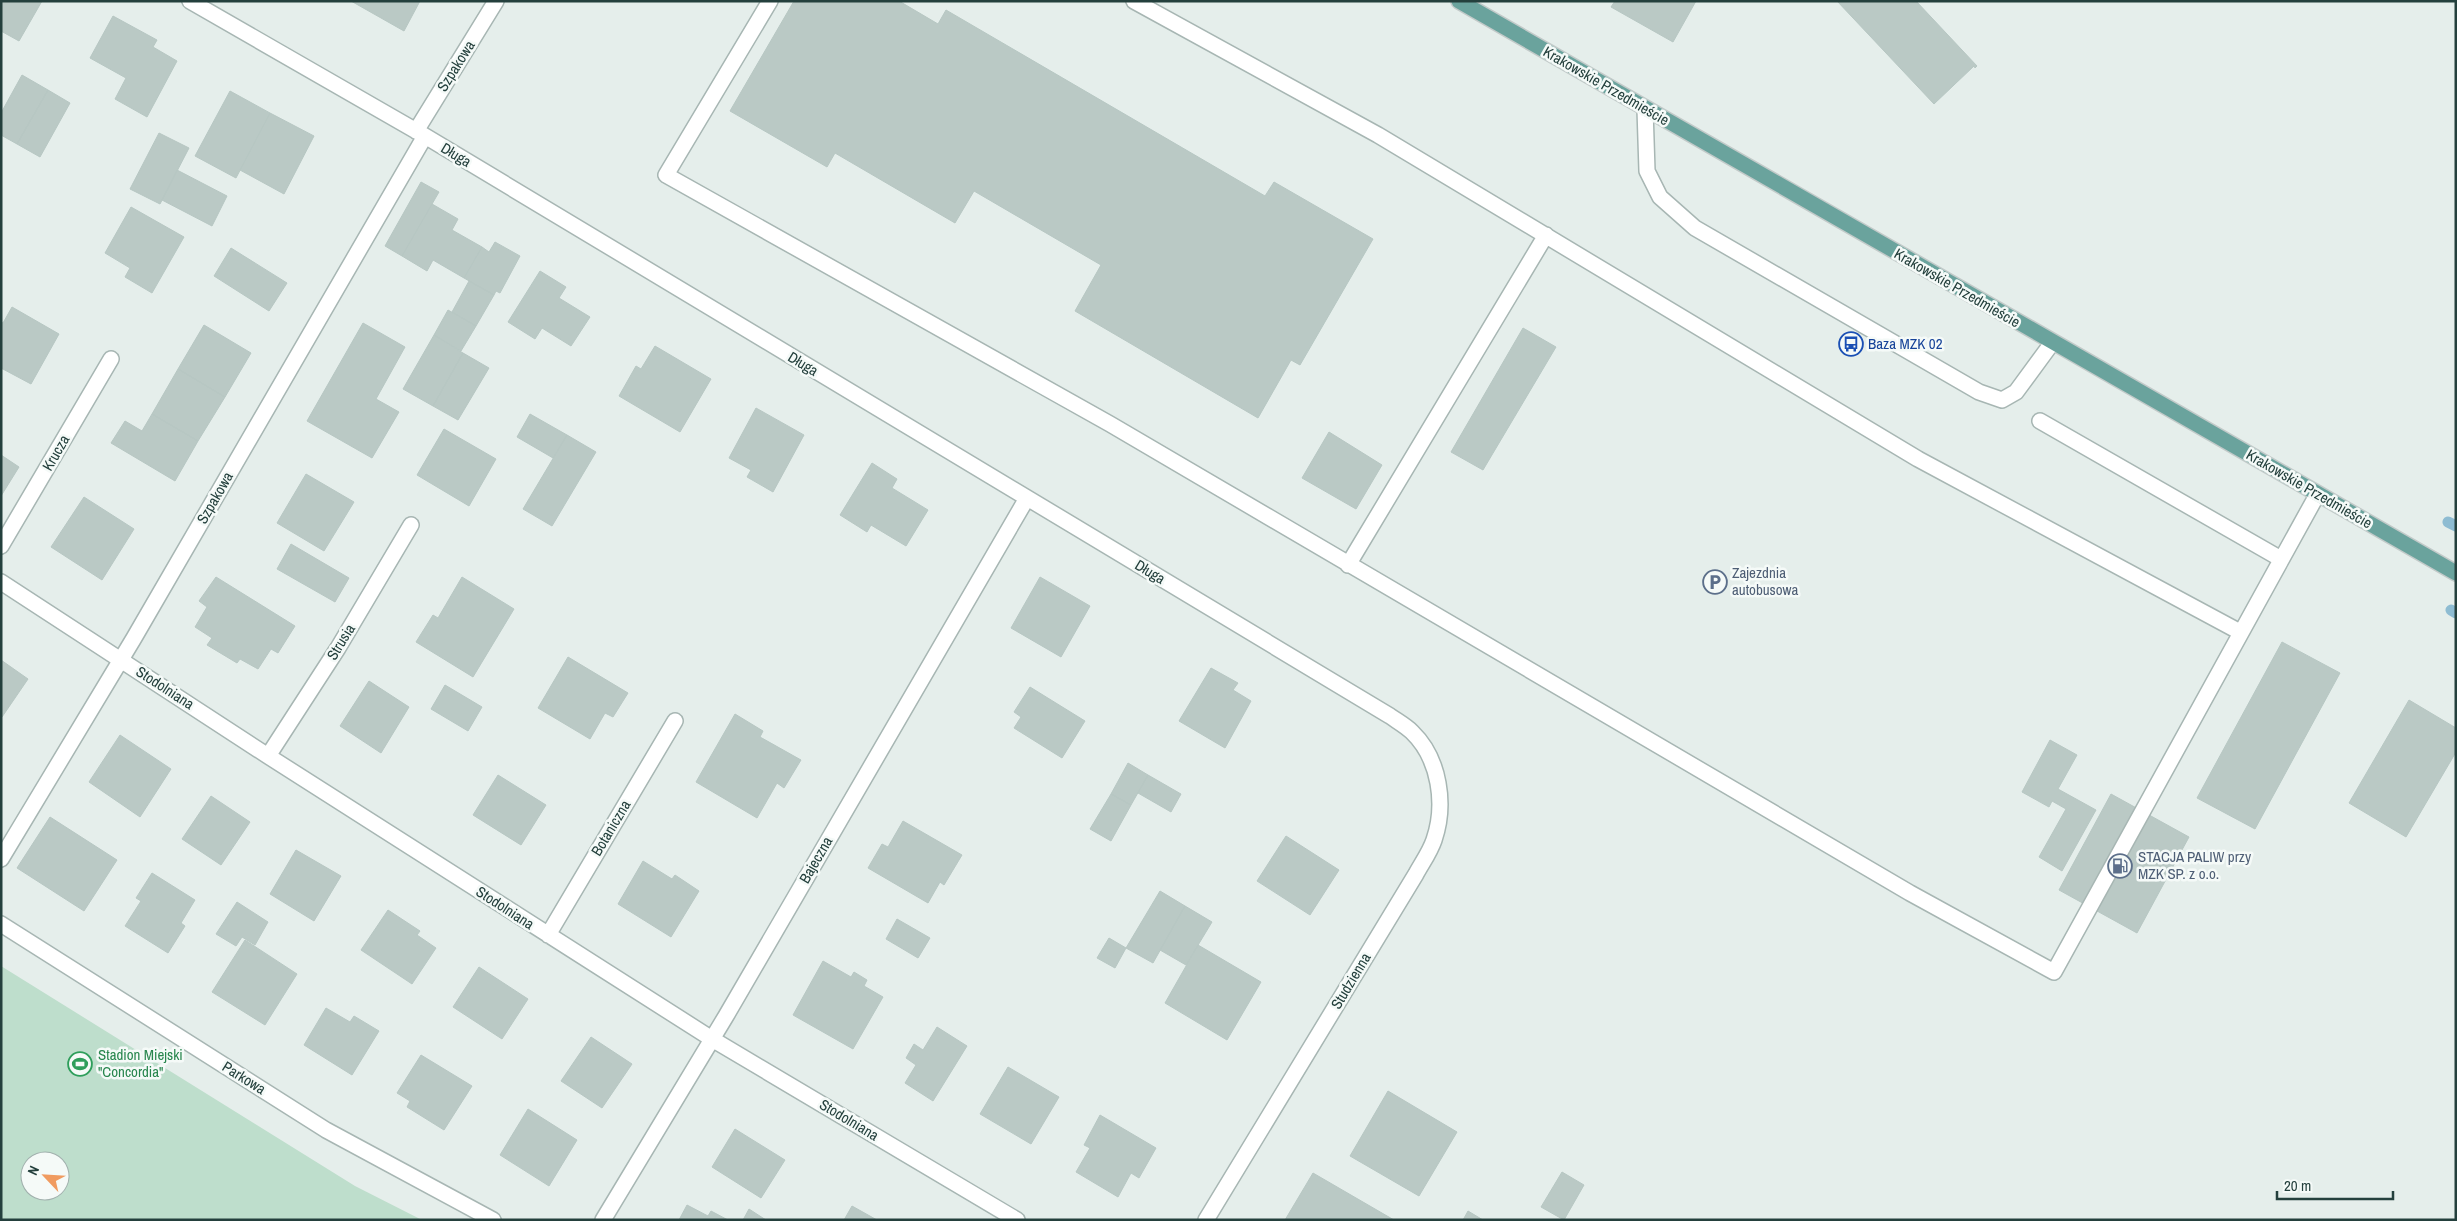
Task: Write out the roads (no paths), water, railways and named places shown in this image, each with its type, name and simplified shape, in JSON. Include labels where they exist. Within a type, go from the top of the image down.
[{"type":"main road","name":"Krakowskie Przedmieście","points":[[1459,1],[1645,110],[2456,574]]},
{"type":"street","name":"Długa","points":[[190,1],[421,133],[1390,716],[1413,732]]},
{"type":"street","name":"Szpakowa","points":[[1,859],[121,659],[496,1]]},
{"type":"street","points":[[770,1],[666,175],[1110,424],[1910,893],[2054,972],[2317,494]]},
{"type":"street","points":[[1134,1],[1378,135],[1730,348],[1918,459],[2240,632]]},
{"type":"street","points":[[1645,110],[1647,171],[1660,197],[1695,228],[1979,392],[2002,400],[2016,392],[2052,343]]},
{"type":"street","points":[[1348,565],[1546,235]]},
{"type":"street","name":"Krucza","points":[[1,546],[111,359]]},
{"type":"street","points":[[2040,421],[2281,559]]},
{"type":"street","name":"Bajeczna","points":[[603,1220],[712,1039],[1027,498]]},
{"type":"street","name":"Strusia","points":[[268,756],[338,648],[411,525]]},
{"type":"street","name":"Stodolniana","points":[[1,582],[268,756],[712,1039],[1017,1220]]},
{"type":"street","name":"Botaniczna","points":[[548,935],[675,721]]},
{"type":"street","name":"Studzienna","points":[[1206,1220],[1416,874],[1434,840],[1440,802],[1437,780],[1430,758],[1413,732]]},
{"type":"street","name":"Parkowa","points":[[1,924],[326,1130],[494,1220]]},
{"type":"waterway","points":[[2448,522],[2456,526]]},
{"type":"waterway","points":[[2451,610],[2456,613]]},
{"type":"place","name":"Baza MZK 02","points":[[1851,344]]},
{"type":"place","name":"Zajezdnia autobusowa","points":[[1715,582]]},
{"type":"place","name":"STACJA PALIW przy MZK SP. z o.o.","points":[[2120,866]]},
{"type":"place","name":"Stadion Miejski \"Concordia\"","points":[[80,1064]]}]
